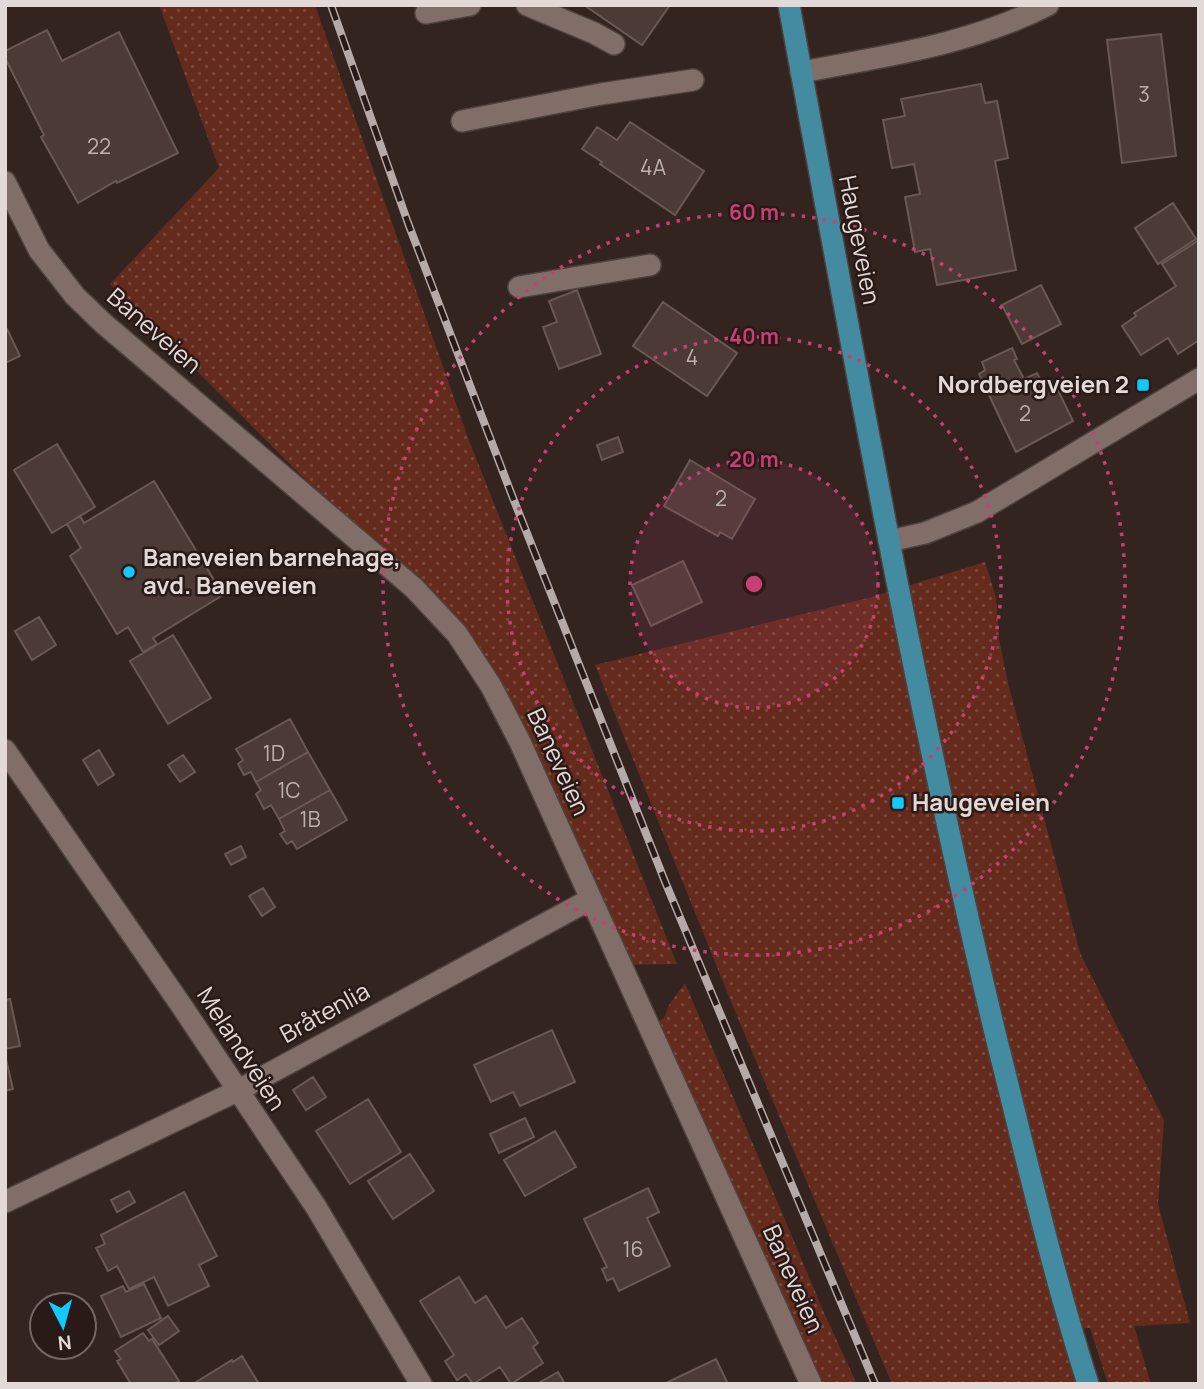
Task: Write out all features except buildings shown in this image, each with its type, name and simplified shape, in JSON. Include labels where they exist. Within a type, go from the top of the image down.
[{"type":"main road","name":"Haugeveien","points":[[789,5],[889,541],[960,888],[1045,1235],[1088,1384]]},
{"type":"street","points":[[426,13],[470,5]]},
{"type":"street","points":[[527,5],[614,44]]},
{"type":"street","points":[[801,72],[935,47],[1008,24],[1046,6]]},
{"type":"street","points":[[462,121],[601,94],[693,80]]},
{"type":"street","name":"Baneveien","points":[[5,181],[39,250],[75,296],[103,323],[414,588],[457,634],[491,686],[520,742],[811,1384]]},
{"type":"street","points":[[519,287],[650,265]]},
{"type":"street","points":[[889,541],[925,533],[977,512],[1199,379]]},
{"type":"street","name":"Melandveien","points":[[5,750],[181,1004],[316,1207],[421,1384]]},
{"type":"street","name":"Bråtenlia","points":[[5,1202],[237,1091],[591,899]]},
{"type":"shaded area","points":[[159,5],[315,5],[470,443],[677,964],[622,965],[520,742],[414,588],[110,284],[219,168]]},
{"type":"shaded area","points":[[985,562],[996,597],[999,639],[1008,683],[1080,953],[1164,1120],[1158,1204],[1190,1323],[1134,1326],[1151,1384],[1108,1384],[1090,1328],[1073,1329],[1088,1384],[892,1384],[732,1004],[595,665],[868,598]]},
{"type":"shaded area","points":[[685,983],[825,1315],[857,1384],[811,1384],[650,1027],[664,1018],[669,1005]]},
{"type":"railway","points":[[331,5],[408,223],[513,498],[666,884],[875,1384]]},
{"type":"place","name":"Nordbergveien 2","points":[[1143,385]]},
{"type":"place","name":"Baneveien barnehage, avd. Baneveien","points":[[129,572]]},
{"type":"place","name":"Haugeveien","points":[[898,803]]}]
